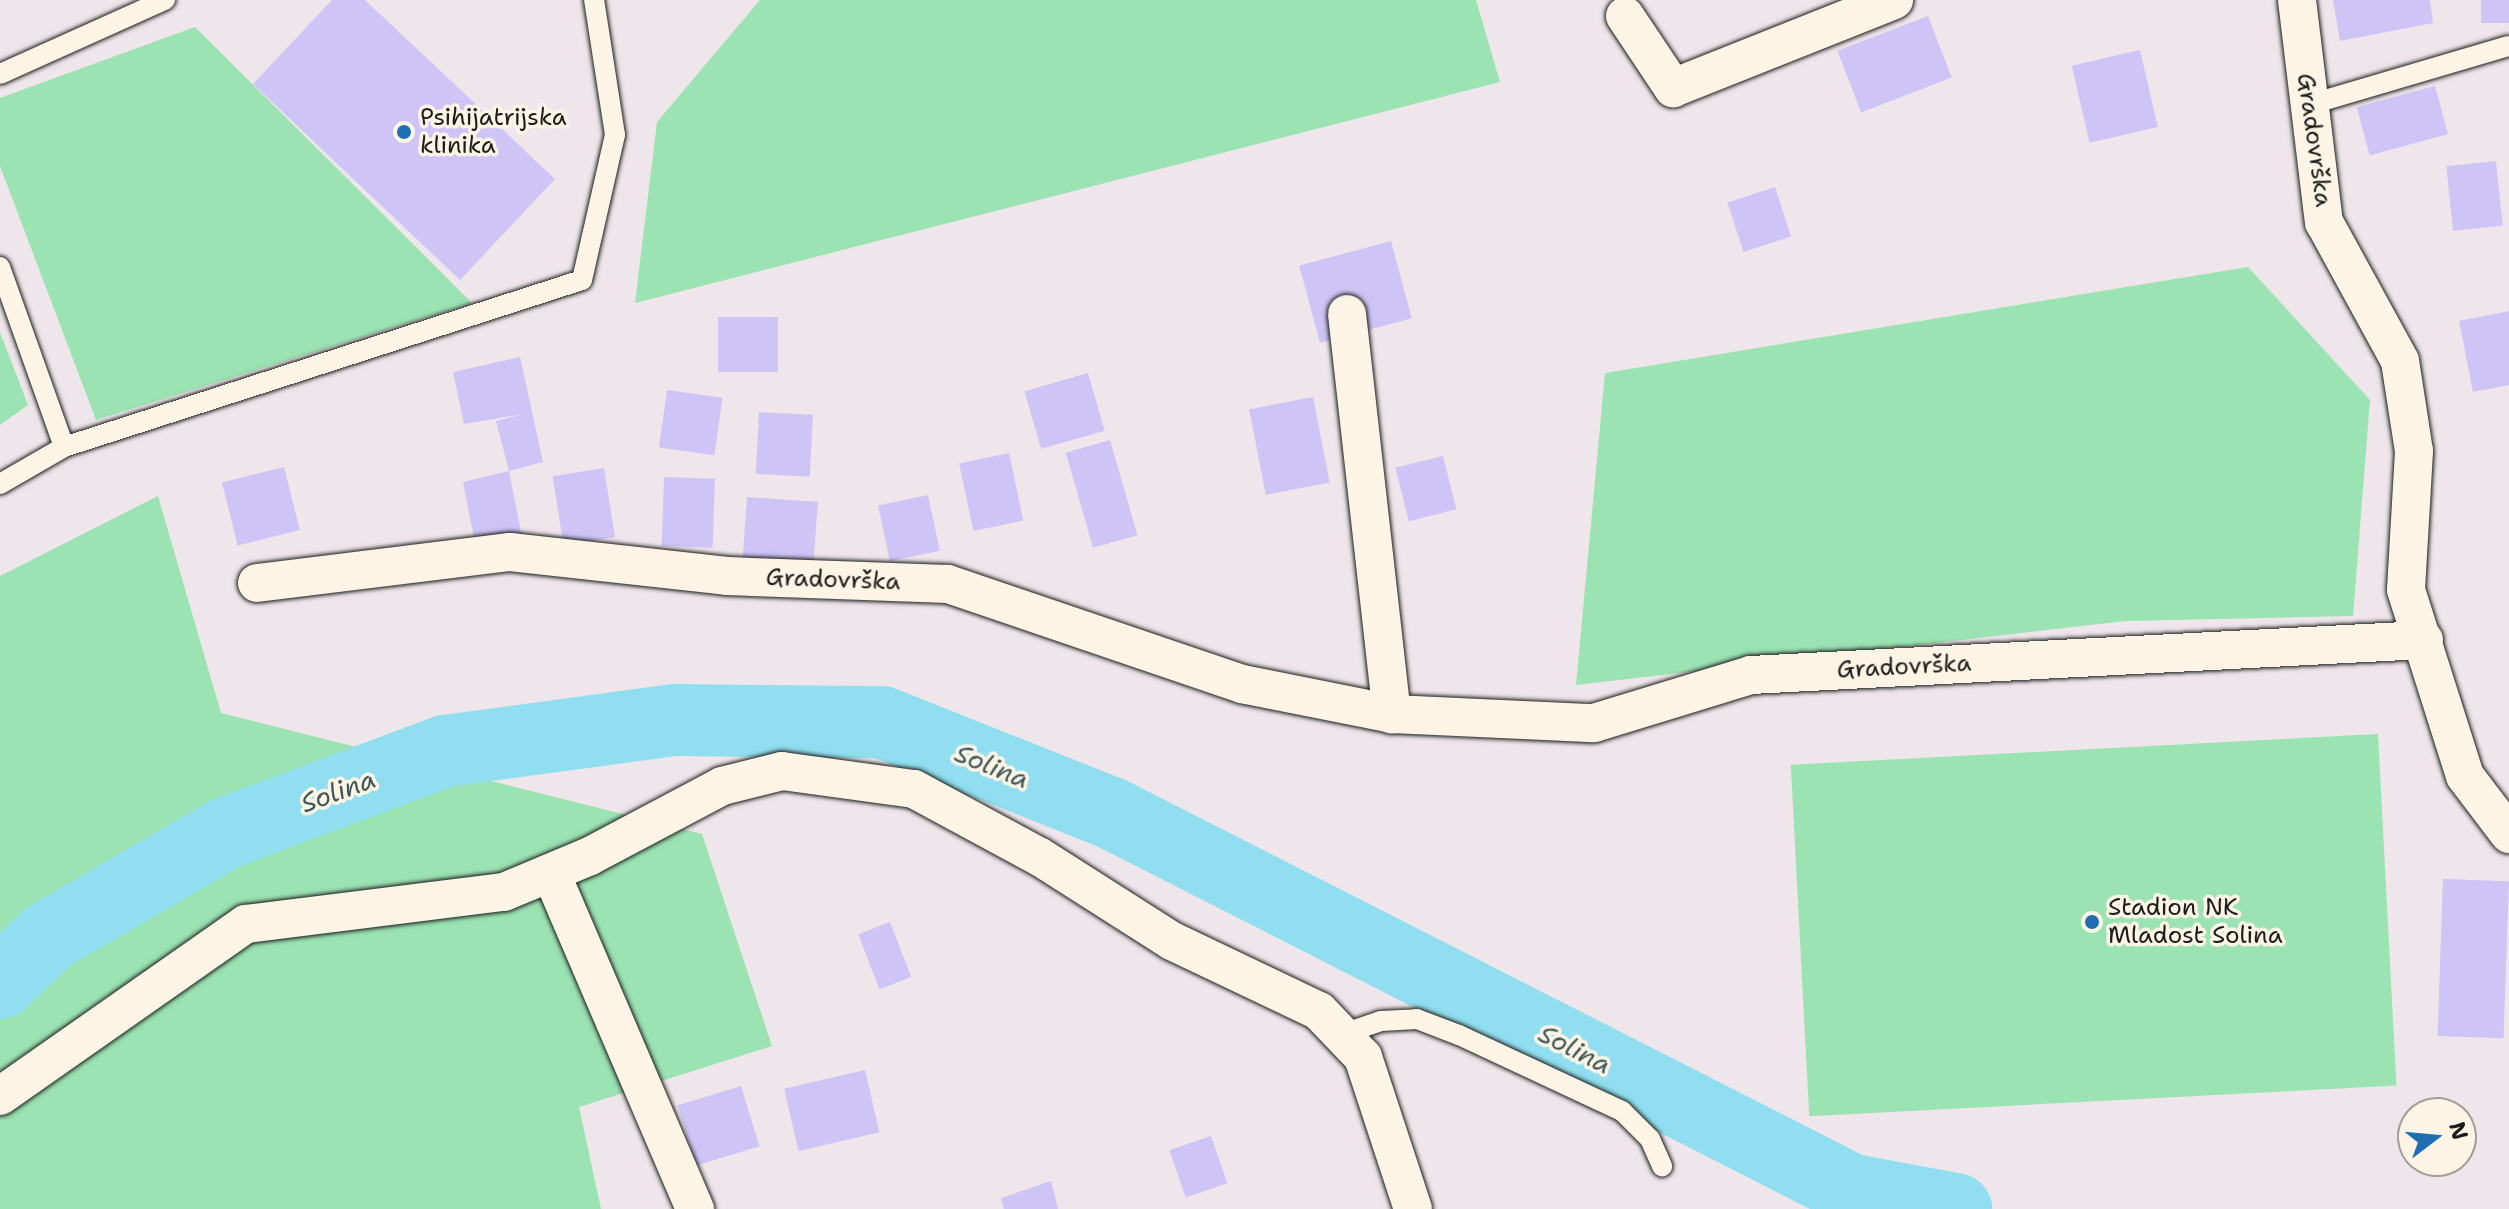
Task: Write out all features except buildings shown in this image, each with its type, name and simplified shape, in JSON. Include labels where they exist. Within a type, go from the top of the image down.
[{"type":"street","points":[[1625,16],[1673,88],[1894,0]]},
{"type":"street","name":"Gradovrška","points":[[2297,0],[2324,222],[2400,361],[2414,451],[2406,590],[2465,776],[2509,834]]},
{"type":"street","points":[[1347,314],[1392,714]]},
{"type":"street","name":"Gradovrška","points":[[257,583],[510,552],[727,576],[948,584],[1242,684],[1392,714],[1594,723],[1751,675],[2424,640]]},
{"type":"street","points":[[0,1096],[246,924],[504,892],[551,873],[722,786],[782,771],[914,789],[1040,857],[1172,941],[1319,1011],[1363,1057],[1413,1209]]},
{"type":"street","points":[[551,873],[695,1209]]},
{"type":"lane","points":[[0,74],[165,0]]},
{"type":"lane","points":[[0,484],[64,447],[582,280],[615,135],[594,0]]},
{"type":"lane","points":[[2308,105],[2509,46]]},
{"type":"lane","points":[[0,267],[64,447]]},
{"type":"lane","points":[[1343,1034],[1381,1021],[1417,1019],[1459,1035],[1622,1111],[1650,1139],[1662,1166]]},
{"type":"green space","points":[[760,0],[1476,0],[1500,82],[635,303],[657,122]]},
{"type":"green space","points":[[195,27],[472,303],[96,420],[0,166],[0,98]]},
{"type":"green space","points":[[2248,267],[2370,400],[2353,616],[2125,621],[1576,685],[1605,373]]},
{"type":"green space","points":[[0,332],[28,405],[0,425]]},
{"type":"green space","points":[[158,496],[221,713],[702,834],[772,1046],[579,1107],[601,1209],[0,1209],[0,576]]},
{"type":"green space","name":"Stadion NK Mladost Solina","points":[[2378,734],[2396,1086],[1809,1116],[1791,765]]},
{"type":"waterway","name":"Solina","points":[[0,983],[48,937],[226,833],[445,751],[675,720],[882,722],[1113,814],[1852,1190],[1956,1209]]},
{"type":"place","name":"Psihijatrijska klinika","points":[[404,132]]},
{"type":"place","name":"Stadion NK Mladost Solina","points":[[2092,922]]}]
